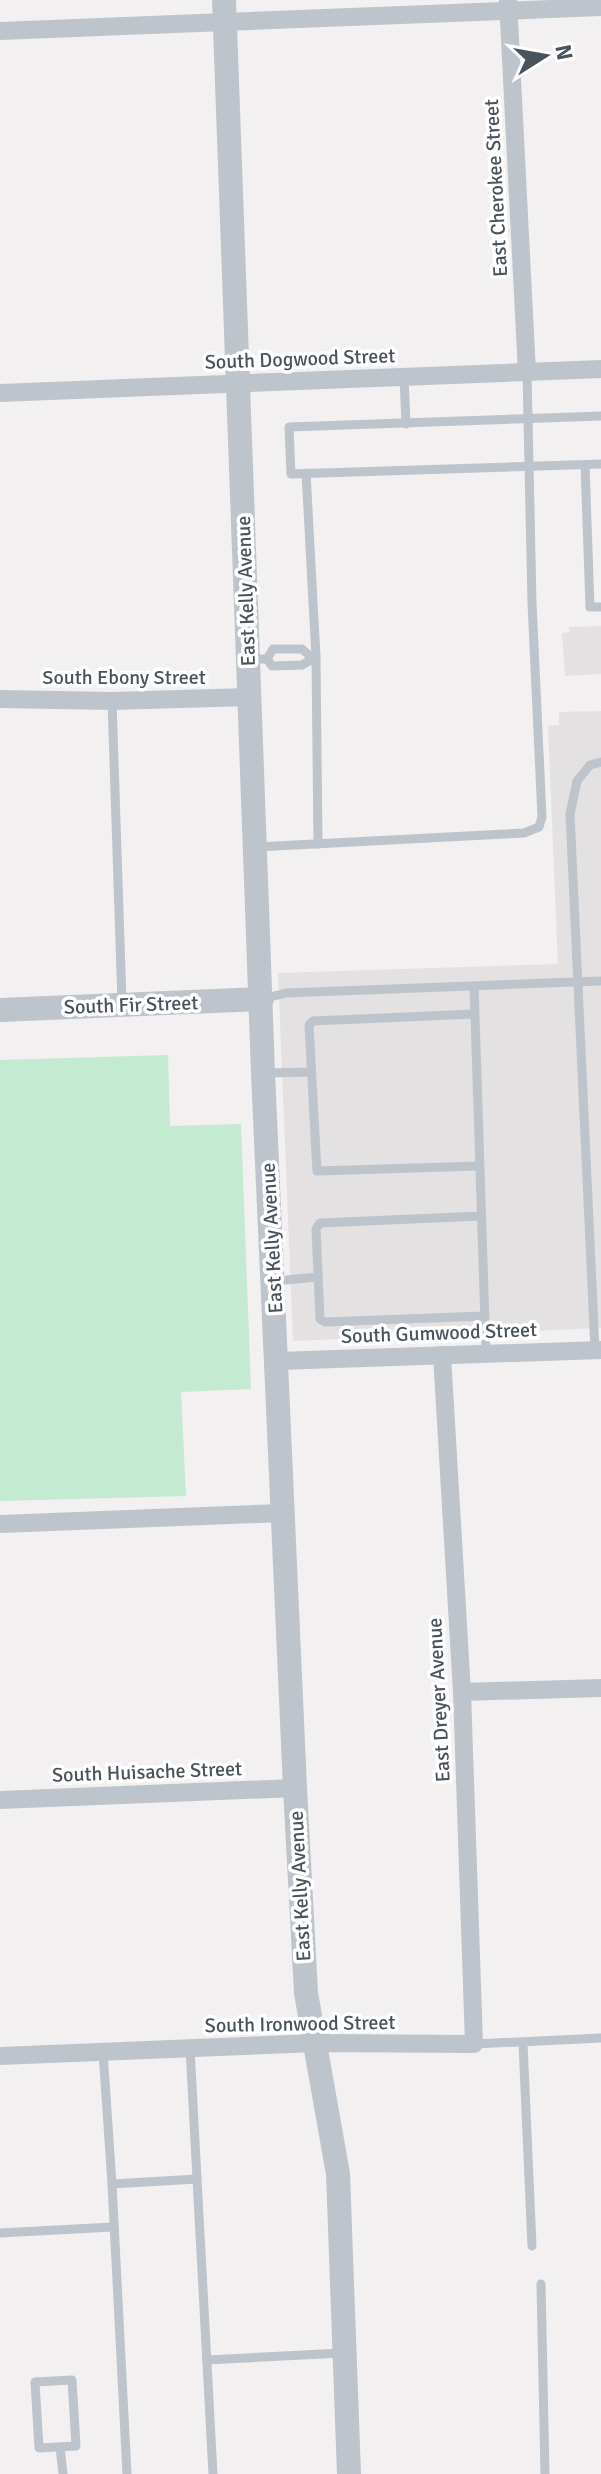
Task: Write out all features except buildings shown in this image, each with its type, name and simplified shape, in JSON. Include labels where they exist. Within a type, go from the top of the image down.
[{"type":"street","name":"East Cherokee Street","points":[[508,6],[527,373]]},
{"type":"street","points":[[0,31],[224,10],[601,7]]},
{"type":"street","name":"East Kelly Avenue","points":[[224,10],[238,384],[257,659],[249,697],[295,1788],[306,1993],[338,2174],[349,2474]]},
{"type":"street","name":"South Dogwood Street","points":[[0,393],[601,369]]},
{"type":"street","name":"South Ebony Street","points":[[0,699],[112,701],[249,697]]},
{"type":"street","name":"South Fir Street","points":[[0,1010],[262,999]]},
{"type":"street","name":"South Gumwood Street","points":[[278,1361],[598,1350]]},
{"type":"street","name":"East Dreyer Avenue","points":[[442,1355],[462,1692],[474,2044]]},
{"type":"street","points":[[0,1524],[283,1513]]},
{"type":"street","points":[[462,1692],[601,1688]]},
{"type":"street","name":"South Huisache Street","points":[[0,1800],[295,1788]]},
{"type":"street","name":"South Ironwood Street","points":[[0,2056],[314,2043],[474,2044]]},
{"type":"lane","points":[[257,847],[524,833],[539,827],[542,817],[532,603],[527,373]]},
{"type":"lane","points":[[404,377],[406,424]]},
{"type":"lane","points":[[601,416],[289,427],[291,474],[601,464]]},
{"type":"lane","points":[[585,465],[590,607],[601,607]]},
{"type":"lane","points":[[306,473],[318,844]]},
{"type":"lane","points":[[257,659],[273,649],[302,649],[313,657]]},
{"type":"lane","points":[[257,659],[272,666],[302,665],[313,657]]},
{"type":"lane","points":[[112,701],[122,1005]]},
{"type":"lane","points":[[598,1350],[570,814],[577,781],[590,765],[601,762]]},
{"type":"lane","points":[[262,999],[286,993],[601,981]]},
{"type":"lane","points":[[474,986],[486,1353]]},
{"type":"lane","points":[[474,1014],[313,1021],[309,1025],[317,1171],[479,1166]]},
{"type":"lane","points":[[263,1073],[311,1072]]},
{"type":"lane","points":[[481,1216],[320,1223],[316,1229],[320,1319],[325,1322],[485,1316]]},
{"type":"lane","points":[[275,1281],[318,1277]]},
{"type":"lane","name":"South Ironwood Street","points":[[474,2044],[601,2038]]},
{"type":"lane","points":[[523,2043],[532,2246]]},
{"type":"lane","points":[[190,2048],[213,2474]]},
{"type":"lane","points":[[103,2051],[127,2474]]},
{"type":"lane","points":[[112,2184],[197,2179]]},
{"type":"lane","points":[[0,2233],[113,2227]]},
{"type":"lane","points":[[541,2284],[545,2474]]},
{"type":"lane","points":[[207,2360],[346,2353]]},
{"type":"lane","points":[[72,2380],[76,2446],[60,2447],[39,2448],[35,2382],[72,2380]]},
{"type":"lane","points":[[60,2447],[63,2474]]},
{"type":"shaded area","points":[[601,626],[601,674],[565,676],[562,633],[569,632],[569,627]]},
{"type":"shaded area","points":[[601,711],[601,1328],[293,1341],[278,973],[558,964],[548,726],[559,725],[559,712]]},
{"type":"green space","points":[[168,1055],[170,1126],[241,1124],[251,1389],[181,1392],[186,1496],[0,1501],[0,1060]]}]
